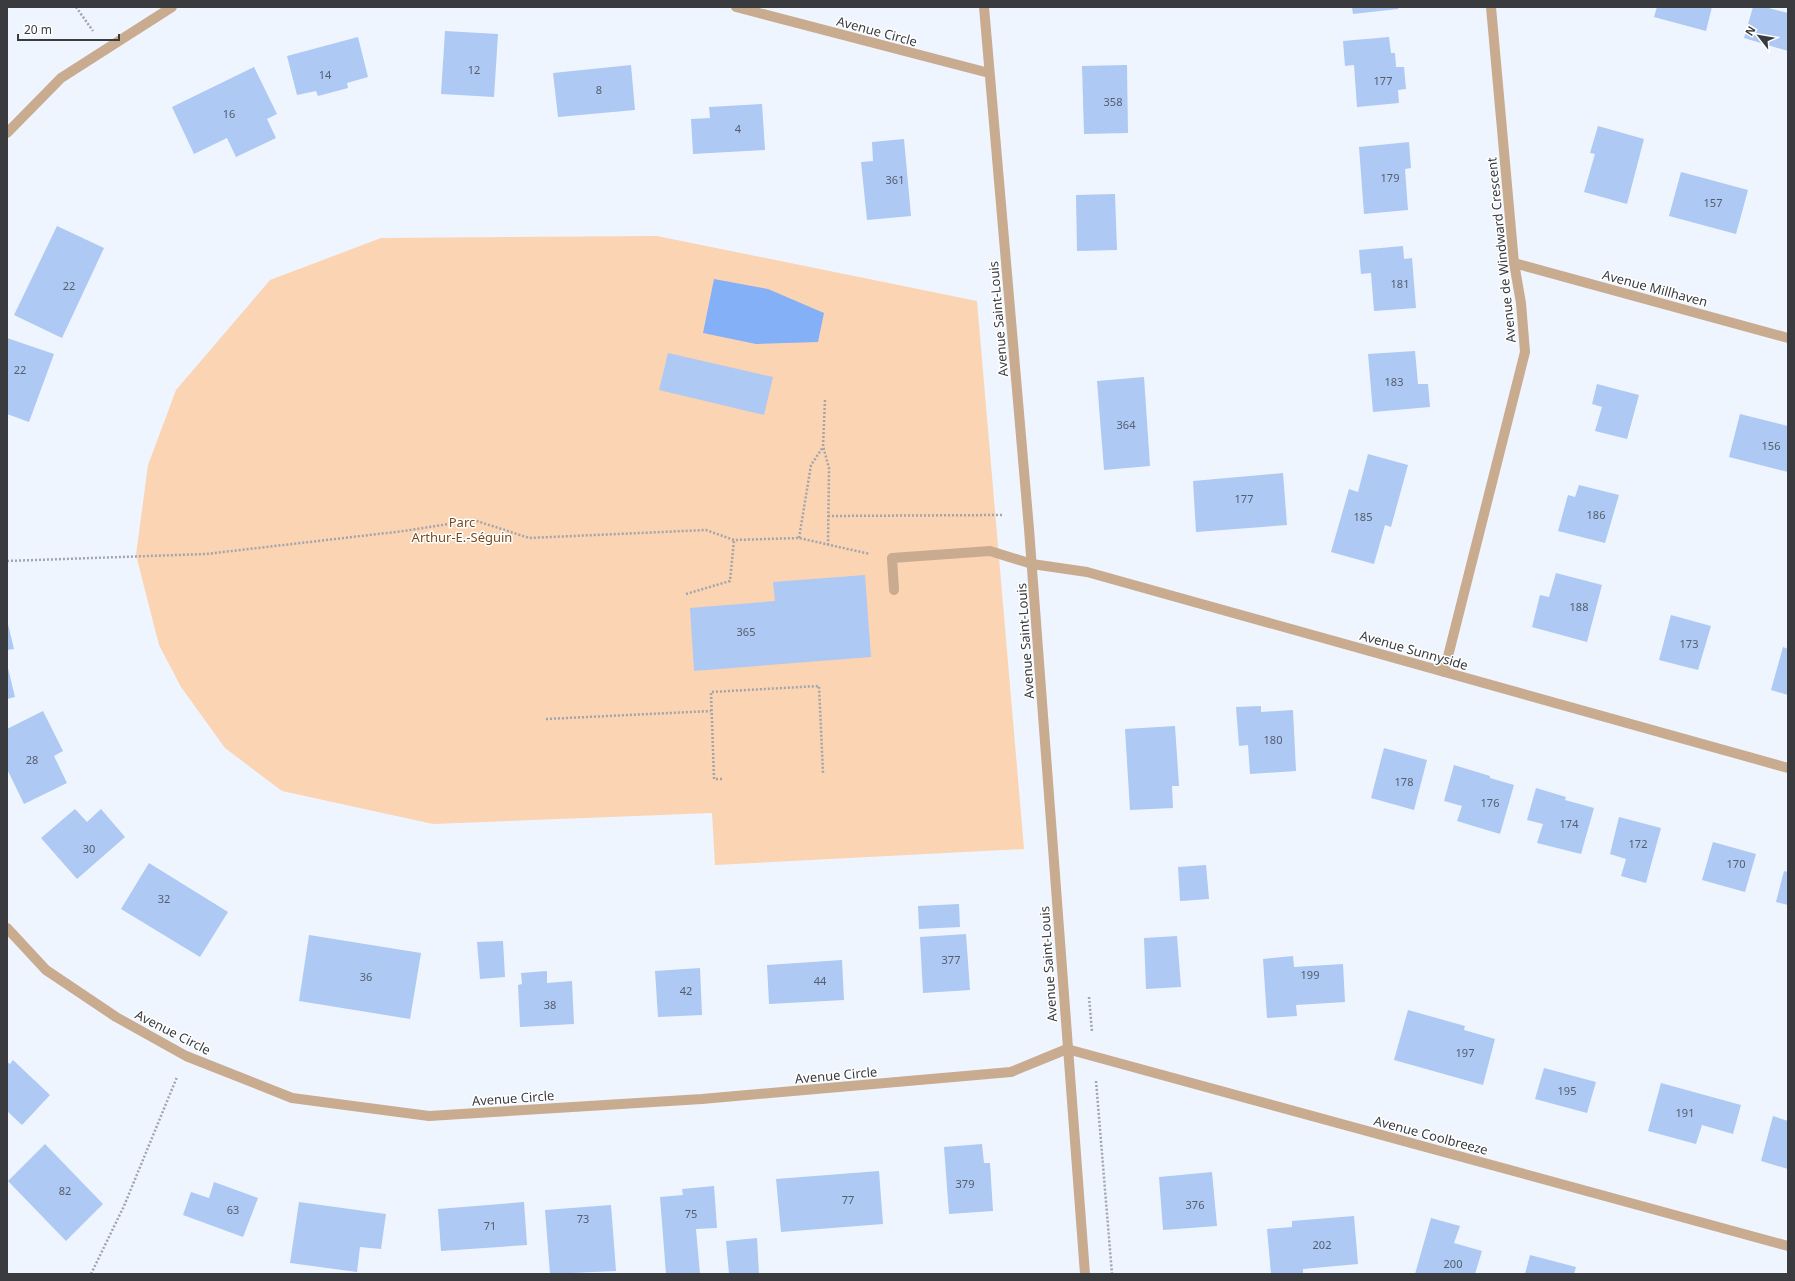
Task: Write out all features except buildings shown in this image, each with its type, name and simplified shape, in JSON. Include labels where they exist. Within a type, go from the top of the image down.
[{"type":"street","points":[[7,133],[61,78],[172,7]]},
{"type":"street","name":"Avenue Circle","points":[[736,7],[989,73]]},
{"type":"street","name":"Avenue Saint-Louis","points":[[984,7],[1032,564],[1067,1049],[1085,1274]]},
{"type":"street","name":"Avenue de Windward Crescent","points":[[1444,672],[1525,352],[1521,303],[1514,263],[1491,7]]},
{"type":"street","name":"Avenue Millhaven","points":[[1514,263],[1788,338]]},
{"type":"street","name":"Avenue Sunnyside","points":[[894,590],[892,558],[990,551],[1032,564],[1087,572],[1788,768]]},
{"type":"street","name":"Avenue Circle","points":[[7,928],[46,970],[116,1017],[186,1056],[292,1098],[429,1116],[702,1100],[1011,1072],[1067,1049]]},
{"type":"street","name":"Avenue Coolbreeze","points":[[1067,1049],[1788,1246]]},
{"type":"path","points":[[76,7],[106,50]]},
{"type":"path","points":[[825,400],[823,446],[829,468],[828,545]]},
{"type":"path","points":[[799,538],[811,465],[823,446]]},
{"type":"path","points":[[828,516],[1002,515]]},
{"type":"path","points":[[7,561],[206,554],[404,531],[474,520],[530,538],[706,530],[734,540],[799,538],[871,555]]},
{"type":"path","points":[[686,594],[730,581],[734,540]]},
{"type":"path","points":[[722,779],[714,779],[710,692],[819,686],[823,773]]},
{"type":"path","points":[[546,719],[711,711]]},
{"type":"path","points":[[91,1274],[124,1206],[186,1056]]},
{"type":"green space","name":"Parc Arthur-E.-Séguin","points":[[657,236],[977,301],[1024,849],[715,865],[712,813],[433,824],[282,791],[225,748],[181,687],[159,645],[136,555],[148,465],[176,390],[270,280],[381,238]]},
{"type":"water","points":[[714,279],[768,289],[824,313],[818,342],[756,344],[703,333]]}]
